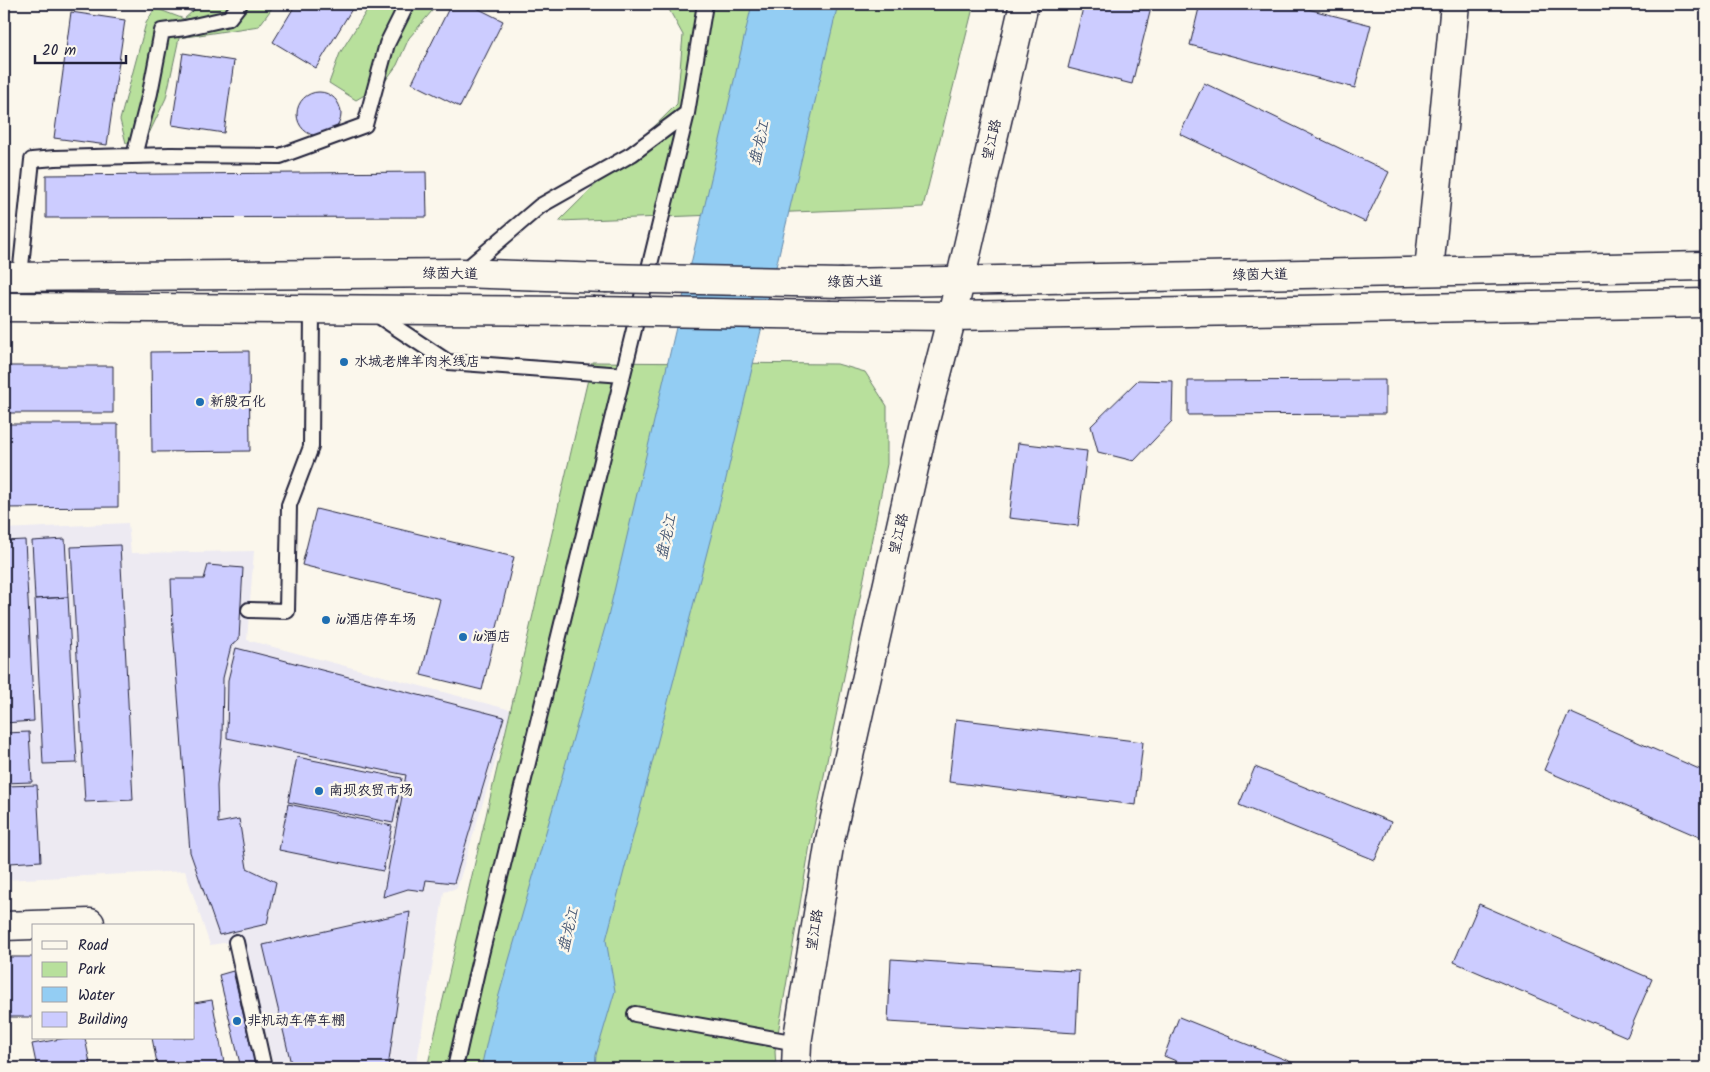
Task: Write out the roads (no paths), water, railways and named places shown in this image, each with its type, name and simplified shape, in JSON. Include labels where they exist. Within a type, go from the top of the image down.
[{"type":"main road","name":"望江路","points":[[797,1056],[830,840],[923,428],[952,316],[1024,4]]},
{"type":"main road","points":[[1429,272],[1456,4]]},
{"type":"main road","name":"绿茵大道","points":[[12,276],[461,273],[842,283],[1706,266]]},
{"type":"main road","points":[[4,308],[368,309],[952,316],[1706,303]]},
{"type":"main road","points":[[4,926],[32,925]]},
{"type":"lane","points":[[134,156],[150,93],[162,31],[229,18],[240,4]]},
{"type":"lane","points":[[12,276],[32,160],[134,156],[280,156],[364,125],[387,44],[407,4]]},
{"type":"lane","points":[[455,1068],[479,962],[687,114],[705,4]]},
{"type":"lane","points":[[461,273],[540,206],[632,154],[687,114]]},
{"type":"lane","points":[[248,610],[287,611],[289,506],[310,447],[312,309]]},
{"type":"lane","points":[[368,309],[448,362],[623,376]]},
{"type":"lane","points":[[236,942],[264,1068]]},
{"type":"lane","points":[[634,1014],[797,1056]]},
{"type":"water","name":"盘龙江","points":[[752,4],[838,4],[725,483],[606,940],[615,991],[596,1055],[595,1068],[481,1068],[492,1019],[608,617]]},
{"type":"place","name":"水城老牌羊肉米线店","points":[[344,362]]},
{"type":"place","name":"新殷石化","points":[[200,402]]},
{"type":"place","name":"iu酒店停车场","points":[[326,620]]},
{"type":"place","name":"iu酒店","points":[[463,637]]},
{"type":"place","name":"南坝农贸市场","points":[[319,791]]},
{"type":"place","name":"非机动车停车棚","points":[[237,1021]]}]
